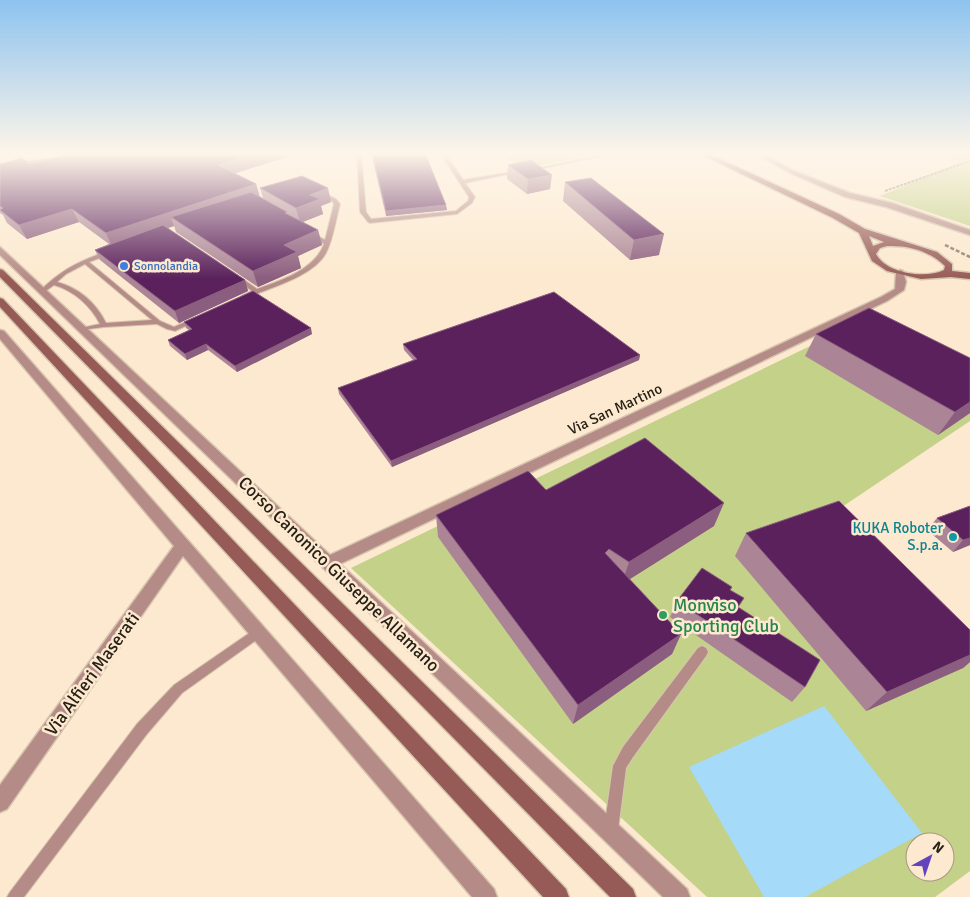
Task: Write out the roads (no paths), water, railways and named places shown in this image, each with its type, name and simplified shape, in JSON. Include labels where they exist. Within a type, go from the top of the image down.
[{"type":"main road","points":[[791,195],[836,216],[862,231],[899,244],[926,250],[946,261],[970,270]]},
{"type":"main road","points":[[862,231],[872,253],[880,263],[900,273],[933,277],[951,274],[970,276]]},
{"type":"main road","points":[[872,253],[879,246],[899,244]]},
{"type":"main road","points":[[933,277],[943,275],[948,271],[949,266],[946,261]]},
{"type":"main road","name":"Corso Canonico Giuseppe Allamano","points":[[0,272],[625,897]]},
{"type":"main road","points":[[0,301],[558,897]]},
{"type":"street","points":[[852,195],[970,233]]},
{"type":"street","name":"Corso Canonico Giuseppe Allamano","points":[[0,250],[679,897]]},
{"type":"street","name":"Via San Martino","points":[[327,563],[884,299],[899,290],[901,282],[900,273]]},
{"type":"street","points":[[0,333],[486,897]]},
{"type":"street","name":"Via Alfieri Maserati","points":[[0,801],[183,545]]},
{"type":"lane","points":[[240,299],[310,268],[326,250],[337,204],[334,200],[323,195]]},
{"type":"lane","points":[[362,195],[363,212],[370,221],[457,212],[470,202],[472,197],[470,195]]},
{"type":"lane","points":[[303,229],[327,243]]},
{"type":"lane","points":[[43,291],[64,273],[85,261],[112,251]]},
{"type":"lane","points":[[85,261],[158,322],[169,328],[175,329],[199,317]]},
{"type":"lane","points":[[232,275],[256,291]]},
{"type":"lane","points":[[53,282],[66,285],[98,311],[104,325]]},
{"type":"lane","points":[[83,329],[104,325],[158,322]]},
{"type":"lane","points":[[14,897],[142,729],[178,689],[258,632]]},
{"type":"lane","points":[[611,833],[620,766],[628,752],[702,652]]},
{"type":"water","points":[[824,706],[921,832],[905,832],[905,842],[805,897],[764,897],[689,767]]},
{"type":"place","name":"Sonnolandia","points":[[124,266]]},
{"type":"place","name":"KUKA Roboter S.p.a.","points":[[953,537]]},
{"type":"place","name":"Monviso Sporting Club","points":[[663,615]]}]
